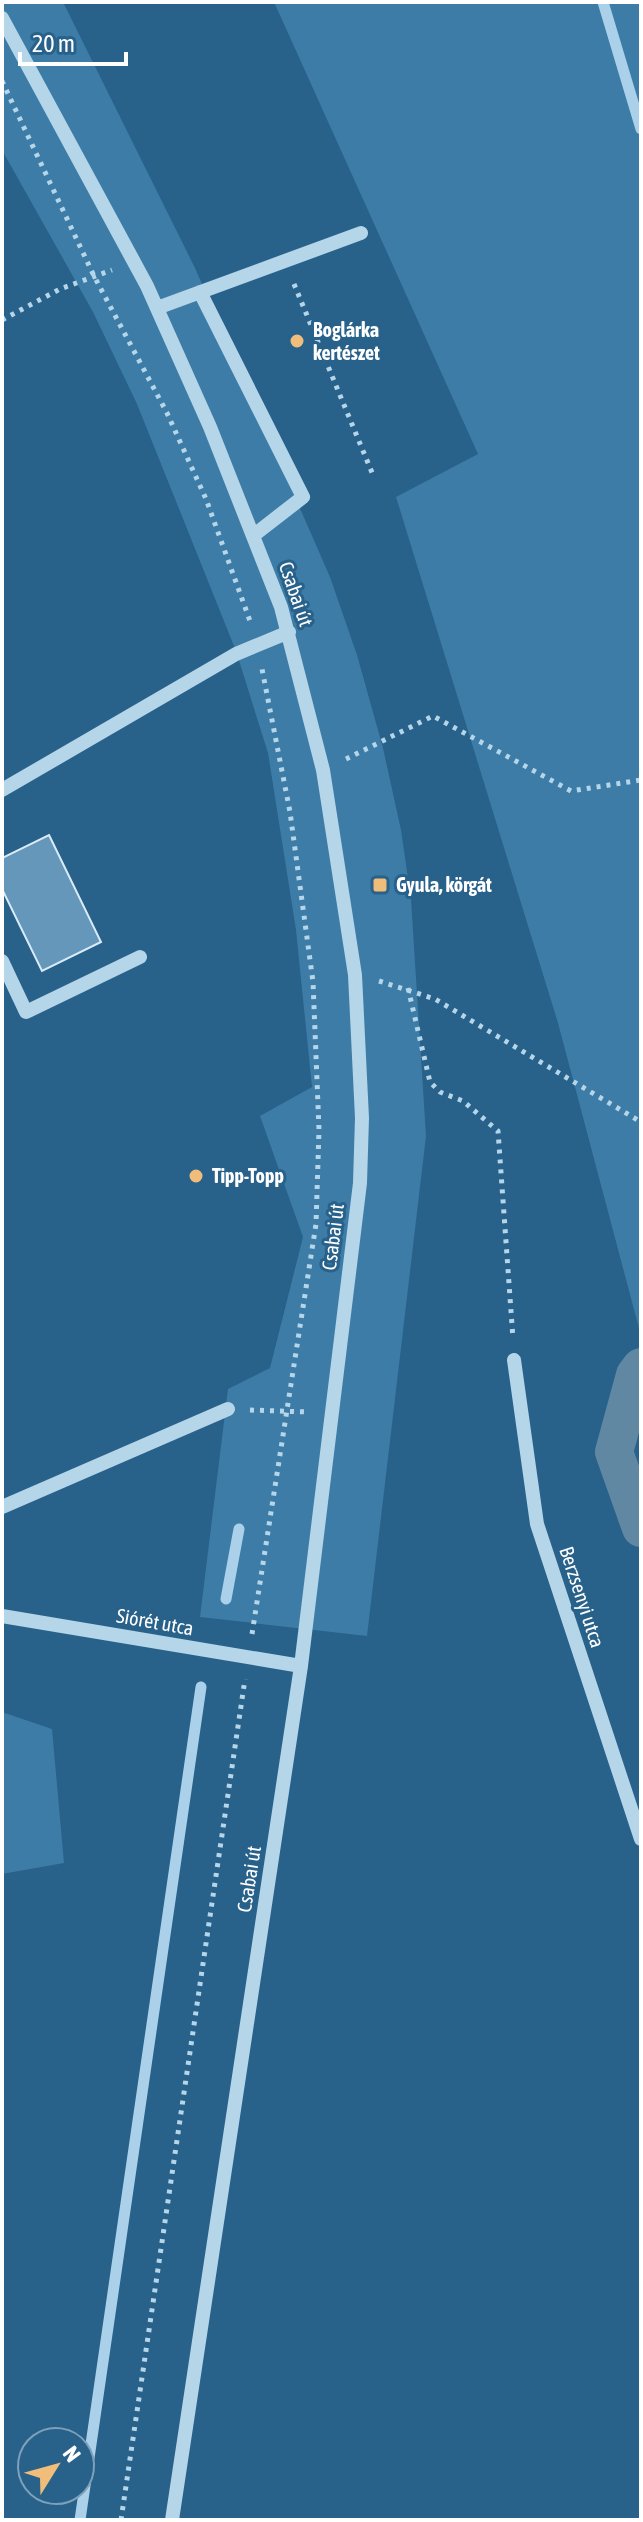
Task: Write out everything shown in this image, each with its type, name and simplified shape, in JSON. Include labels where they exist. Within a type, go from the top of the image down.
[{"type":"street","name":"Csabai út","points":[[2,18],[136,263],[254,535],[289,632],[323,770],[355,975],[362,1103],[360,1183],[333,1413],[301,1666],[172,2520]]},
{"type":"street","points":[[157,308],[361,233]]},
{"type":"street","points":[[200,292],[303,497],[254,535]]},
{"type":"street","points":[[2,790],[236,654],[289,632]]},
{"type":"street","points":[[2,961],[26,1012],[140,957]]},
{"type":"street","name":"Berzsenyi utca","points":[[514,1360],[537,1524],[641,1839]]},
{"type":"street","points":[[2,1507],[228,1409]]},
{"type":"street","name":"Siórét utca","points":[[2,1616],[301,1666]]},
{"type":"path","points":[[2,81],[94,276],[167,413],[206,499],[258,645],[290,812],[313,982],[319,1130],[316,1224],[248,1659],[121,2520]]},
{"type":"path","points":[[284,261],[373,475]]},
{"type":"path","points":[[2,320],[60,289],[136,263]]},
{"type":"path","points":[[323,770],[433,716],[571,791],[641,780]]},
{"type":"path","points":[[355,975],[408,988],[435,999],[641,1122]]},
{"type":"path","points":[[408,988],[430,1082],[440,1092],[463,1101],[498,1131],[514,1360]]},
{"type":"path","points":[[228,1409],[333,1413]]},
{"type":"shaded area","points":[[2,2],[63,2],[195,268],[330,577],[357,655],[383,748],[401,830],[411,899],[426,1136],[367,1636],[200,1617],[228,1389],[270,1368],[303,1237],[260,1116],[312,1087],[296,930],[268,753],[236,651],[137,404],[93,312],[2,150]]},
{"type":"shaded area","points":[[274,2],[641,2],[641,1336],[558,1023],[396,497],[478,454]]},
{"type":"shaded area","points":[[2,1712],[52,1729],[64,1863],[2,1874]]},
{"type":"building","points":[[49,835],[101,942],[42,971],[2,889],[2,858]]},
{"type":"waterway","points":[[603,2],[641,129]]},
{"type":"waterway","points":[[641,1367],[635,1375],[614,1452],[641,1528]]},
{"type":"waterway","points":[[226,1599],[239,1529]]},
{"type":"waterway","points":[[80,2520],[201,1687]]},
{"type":"place","name":"Boglárka kertészet","points":[[297,341]]},
{"type":"place","name":"Gyula, körgát","points":[[380,885]]},
{"type":"place","name":"Tipp-Topp","points":[[196,1176]]}]
